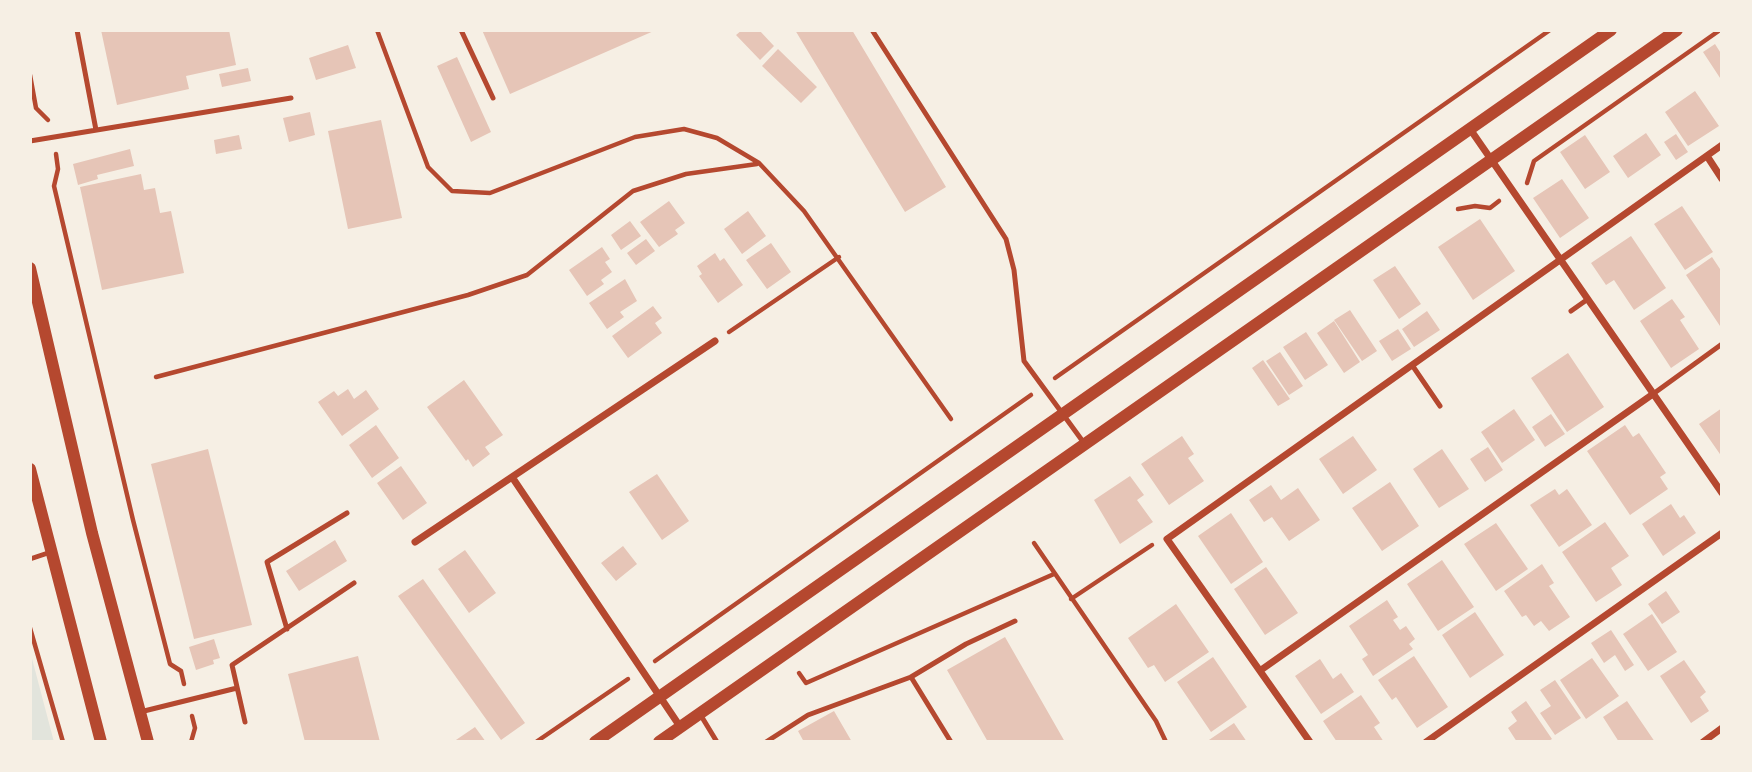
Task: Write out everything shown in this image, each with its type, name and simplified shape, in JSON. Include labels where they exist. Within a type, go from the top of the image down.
[{"type":"street","points":[[595,742],[1611,30]]},
{"type":"street","points":[[659,742],[1677,30]]},
{"type":"street","points":[[1470,129],[1722,493]]},
{"type":"street","points":[[1310,742],[1167,539],[1722,145]]},
{"type":"street","points":[[1707,156],[1722,179]]},
{"type":"street","points":[[30,268],[92,533],[148,742]]},
{"type":"street","points":[[415,542],[715,341]]},
{"type":"street","points":[[1261,670],[1653,394]]},
{"type":"street","points":[[30,469],[101,742]]},
{"type":"street","points":[[512,477],[681,728]]},
{"type":"street","points":[[1426,742],[1722,533]]},
{"type":"street","points":[[1703,742],[1722,728]]},
{"type":"lane","points":[[77,30],[96,130]]},
{"type":"lane","points":[[461,30],[493,98]]},
{"type":"lane","points":[[872,30],[1006,239],[1013,270],[1024,361],[1085,444]]},
{"type":"lane","points":[[30,141],[291,98]]},
{"type":"lane","points":[[1571,311],[1588,299]]},
{"type":"lane","points":[[1653,394],[1722,344]]},
{"type":"lane","points":[[1412,365],[1440,406]]},
{"type":"lane","points":[[286,629],[267,562],[347,513]]},
{"type":"lane","points":[[30,559],[51,552]]},
{"type":"lane","points":[[245,722],[232,665],[354,583]]},
{"type":"lane","points":[[766,742],[808,715],[911,677],[966,644],[1015,621]]},
{"type":"lane","points":[[911,677],[951,742]]},
{"type":"lane","points":[[140,712],[237,688]]},
{"type":"lane","points":[[700,714],[717,742]]},
{"type":"path","points":[[377,30],[428,167],[452,191],[490,193],[635,137],[684,129],[717,138],[759,163],[804,211],[839,257],[951,419]]},
{"type":"path","points":[[1447,217],[1458,209],[1475,206],[1490,208],[1530,181],[1534,161],[1720,30]]},
{"type":"path","points":[[30,75],[36,108],[43,118],[51,121]]},
{"type":"path","points":[[156,377],[468,295],[527,275],[633,191],[686,174],[759,163]]},
{"type":"path","points":[[58,169],[54,186],[130,507],[170,664],[181,671]]},
{"type":"path","points":[[715,341],[839,257]]},
{"type":"path","points":[[1071,599],[1158,541],[1167,539]]},
{"type":"path","points":[[1034,542],[1156,721],[1166,742]]},
{"type":"path","points":[[799,673],[806,683],[1054,574]]},
{"type":"path","points":[[30,628],[63,742]]},
{"type":"path","points":[[788,680],[810,664]]},
{"type":"path","points":[[191,742],[194,728]]},
{"type":"shaded area","points":[[30,651],[54,742],[30,742]]},
{"type":"building","points":[[101,30],[229,30],[236,65],[186,76],[189,89],[117,105]]},
{"type":"building","points":[[482,30],[656,30],[510,94]]},
{"type":"building","points":[[742,30],[759,30],[774,46],[760,60],[736,35]]},
{"type":"building","points":[[795,30],[852,30],[946,187],[905,212]]},
{"type":"building","points":[[1715,44],[1722,55],[1722,81],[1703,52]]},
{"type":"building","points":[[348,45],[356,68],[316,80],[309,58]]},
{"type":"building","points":[[778,49],[817,87],[801,103],[762,66]]},
{"type":"building","points":[[457,57],[491,132],[471,142],[437,66]]},
{"type":"building","points":[[248,68],[251,81],[222,87],[219,74]]},
{"type":"building","points":[[1695,91],[1719,126],[1688,146],[1665,112]]},
{"type":"building","points":[[310,112],[315,135],[289,142],[283,118]]},
{"type":"building","points":[[381,120],[402,218],[348,229],[328,131]]},
{"type":"building","points":[[1646,133],[1661,155],[1628,178],[1613,156]]},
{"type":"building","points":[[1676,134],[1688,152],[1676,160],[1664,142]]},
{"type":"building","points":[[239,135],[242,149],[216,154],[214,140]]},
{"type":"building","points":[[1585,135],[1610,172],[1585,189],[1560,152]]},
{"type":"building","points":[[130,149],[134,166],[97,175],[98,179],[78,185],[73,164]]},
{"type":"building","points":[[141,174],[144,190],[155,188],[160,213],[171,211],[184,273],[102,290],[80,187]]},
{"type":"building","points":[[1562,179],[1589,218],[1560,238],[1533,198]]},
{"type":"building","points":[[669,201],[685,223],[675,230],[678,234],[659,247],[640,222]]},
{"type":"building","points":[[1682,206],[1713,252],[1685,270],[1654,224]]},
{"type":"building","points":[[748,211],[766,236],[742,254],[724,229]]},
{"type":"building","points":[[1480,219],[1515,271],[1473,300],[1438,247]]},
{"type":"building","points":[[630,221],[641,236],[621,250],[611,235]]},
{"type":"building","points":[[1631,236],[1666,288],[1634,310],[1614,280],[1606,285],[1591,263]]},
{"type":"building","points":[[646,239],[655,251],[636,265],[627,253]]},
{"type":"building","points":[[771,243],[791,272],[767,289],[746,260]]},
{"type":"building","points":[[602,247],[610,259],[605,262],[612,272],[601,280],[604,284],[587,296],[569,270]]},
{"type":"building","points":[[715,253],[720,261],[724,258],[743,285],[718,303],[699,276],[702,274],[697,266]]},
{"type":"building","points":[[1712,257],[1722,272],[1722,329],[1686,275]]},
{"type":"building","points":[[1395,266],[1421,304],[1399,319],[1373,280]]},
{"type":"building","points":[[625,279],[637,301],[620,312],[624,317],[607,329],[589,303]]},
{"type":"building","points":[[1672,299],[1685,317],[1680,320],[1699,349],[1671,368],[1640,321]]},
{"type":"building","points":[[653,306],[662,318],[655,323],[662,333],[628,358],[612,336]]},
{"type":"building","points":[[1350,310],[1377,351],[1362,361],[1334,320]]},
{"type":"building","points":[[1427,311],[1440,330],[1414,347],[1402,329]]},
{"type":"building","points":[[1334,321],[1360,362],[1344,373],[1317,333]]},
{"type":"building","points":[[1398,329],[1411,349],[1392,361],[1379,341]]},
{"type":"building","points":[[1306,332],[1328,365],[1305,380],[1283,347]]},
{"type":"building","points":[[1280,352],[1303,386],[1289,395],[1266,361]]},
{"type":"building","points":[[1568,353],[1604,407],[1567,432],[1531,378]]},
{"type":"building","points":[[1263,360],[1290,399],[1278,406],[1252,368]]},
{"type":"building","points":[[464,380],[503,435],[485,447],[490,454],[473,467],[427,407]]},
{"type":"building","points":[[348,389],[354,399],[366,390],[379,409],[342,436],[318,402],[334,391],[338,396]]},
{"type":"building","points":[[1722,408],[1722,457],[1699,424]]},
{"type":"building","points":[[1514,409],[1535,440],[1502,463],[1481,432]]},
{"type":"building","points":[[1551,414],[1565,434],[1545,447],[1532,427]]},
{"type":"building","points":[[376,425],[399,458],[372,478],[349,445]]},
{"type":"building","points":[[1625,425],[1633,437],[1639,433],[1666,473],[1660,477],[1668,489],[1630,515],[1587,451]]},
{"type":"building","points":[[1182,436],[1194,454],[1188,458],[1204,481],[1169,505],[1141,464]]},
{"type":"building","points":[[1353,436],[1377,470],[1343,494],[1319,459]]},
{"type":"building","points":[[1488,447],[1503,470],[1485,482],[1470,459]]},
{"type":"building","points":[[208,449],[252,625],[194,639],[151,464]]},
{"type":"building","points":[[1442,449],[1469,489],[1439,508],[1413,469]]},
{"type":"building","points":[[401,466],[427,503],[403,520],[377,483]]},
{"type":"building","points":[[657,474],[689,521],[662,540],[629,492]]},
{"type":"building","points":[[1130,476],[1144,495],[1137,500],[1153,522],[1120,544],[1094,500]]},
{"type":"building","points":[[1390,482],[1419,526],[1382,551],[1352,508]]},
{"type":"building","points":[[1271,485],[1281,500],[1298,488],[1320,520],[1289,541],[1272,517],[1264,522],[1249,500]]},
{"type":"building","points":[[1555,489],[1559,495],[1567,489],[1592,525],[1559,547],[1530,505]]},
{"type":"building","points":[[1671,504],[1680,518],[1684,515],[1696,533],[1663,556],[1642,524]]},
{"type":"building","points":[[1231,513],[1263,562],[1231,584],[1198,536]]},
{"type":"building","points":[[1605,522],[1629,556],[1611,568],[1622,585],[1596,602],[1562,552]]},
{"type":"building","points":[[1496,523],[1528,569],[1496,591],[1464,544]]},
{"type":"building","points":[[335,540],[347,561],[299,591],[286,571]]},
{"type":"building","points":[[623,546],[637,564],[616,581],[601,563]]},
{"type":"building","points":[[465,550],[496,593],[469,613],[438,569]]},
{"type":"building","points":[[1442,560],[1474,607],[1438,631],[1407,584]]},
{"type":"building","points":[[1542,564],[1554,583],[1549,586],[1570,617],[1549,631],[1541,621],[1534,626],[1526,615],[1522,617],[1504,591]]},
{"type":"building","points":[[1266,567],[1298,613],[1265,635],[1234,589]]},
{"type":"building","points":[[423,579],[525,723],[501,740],[398,596]]},
{"type":"building","points":[[1666,591],[1680,612],[1662,624],[1648,604]]},
{"type":"building","points":[[1387,600],[1398,617],[1393,620],[1400,630],[1406,626],[1415,639],[1409,644],[1413,649],[1373,676],[1362,659],[1368,655],[1349,626]]},
{"type":"building","points":[[1176,604],[1209,652],[1165,682],[1154,665],[1148,668],[1128,638]]},
{"type":"building","points":[[1475,612],[1504,655],[1470,678],[1442,635]]},
{"type":"building","points":[[1652,614],[1677,652],[1648,671],[1623,634]]},
{"type":"building","points":[[1611,630],[1634,665],[1625,671],[1615,655],[1604,663],[1591,643]]},
{"type":"building","points":[[1005,637],[1065,742],[988,742],[947,670]]},
{"type":"building","points":[[214,639],[220,658],[213,660],[214,664],[196,670],[189,647]]},
{"type":"building","points":[[358,656],[380,742],[305,742],[288,674]]},
{"type":"building","points":[[1414,656],[1448,707],[1417,728],[1396,697],[1392,700],[1378,680]]},
{"type":"building","points":[[1213,657],[1247,707],[1211,732],[1177,682]]},
{"type":"building","points":[[1592,658],[1619,696],[1586,719],[1560,680]]},
{"type":"building","points":[[1320,659],[1333,679],[1341,673],[1354,692],[1321,714],[1295,676]]},
{"type":"building","points":[[1684,660],[1706,692],[1700,697],[1709,711],[1691,723],[1660,676]]},
{"type":"building","points":[[1555,680],[1581,718],[1555,735],[1540,713],[1551,706],[1540,690]]},
{"type":"building","points":[[1361,695],[1380,723],[1374,727],[1384,742],[1337,742],[1323,721]]},
{"type":"building","points":[[1526,701],[1552,739],[1547,742],[1517,742],[1508,728],[1517,721],[1511,712]]},
{"type":"building","points":[[1627,701],[1655,742],[1619,742],[1603,717]]},
{"type":"building","points":[[834,711],[852,742],[804,742],[798,731]]},
{"type":"building","points":[[1234,723],[1247,742],[1206,742]]},
{"type":"building","points":[[475,727],[486,742],[453,742]]}]
